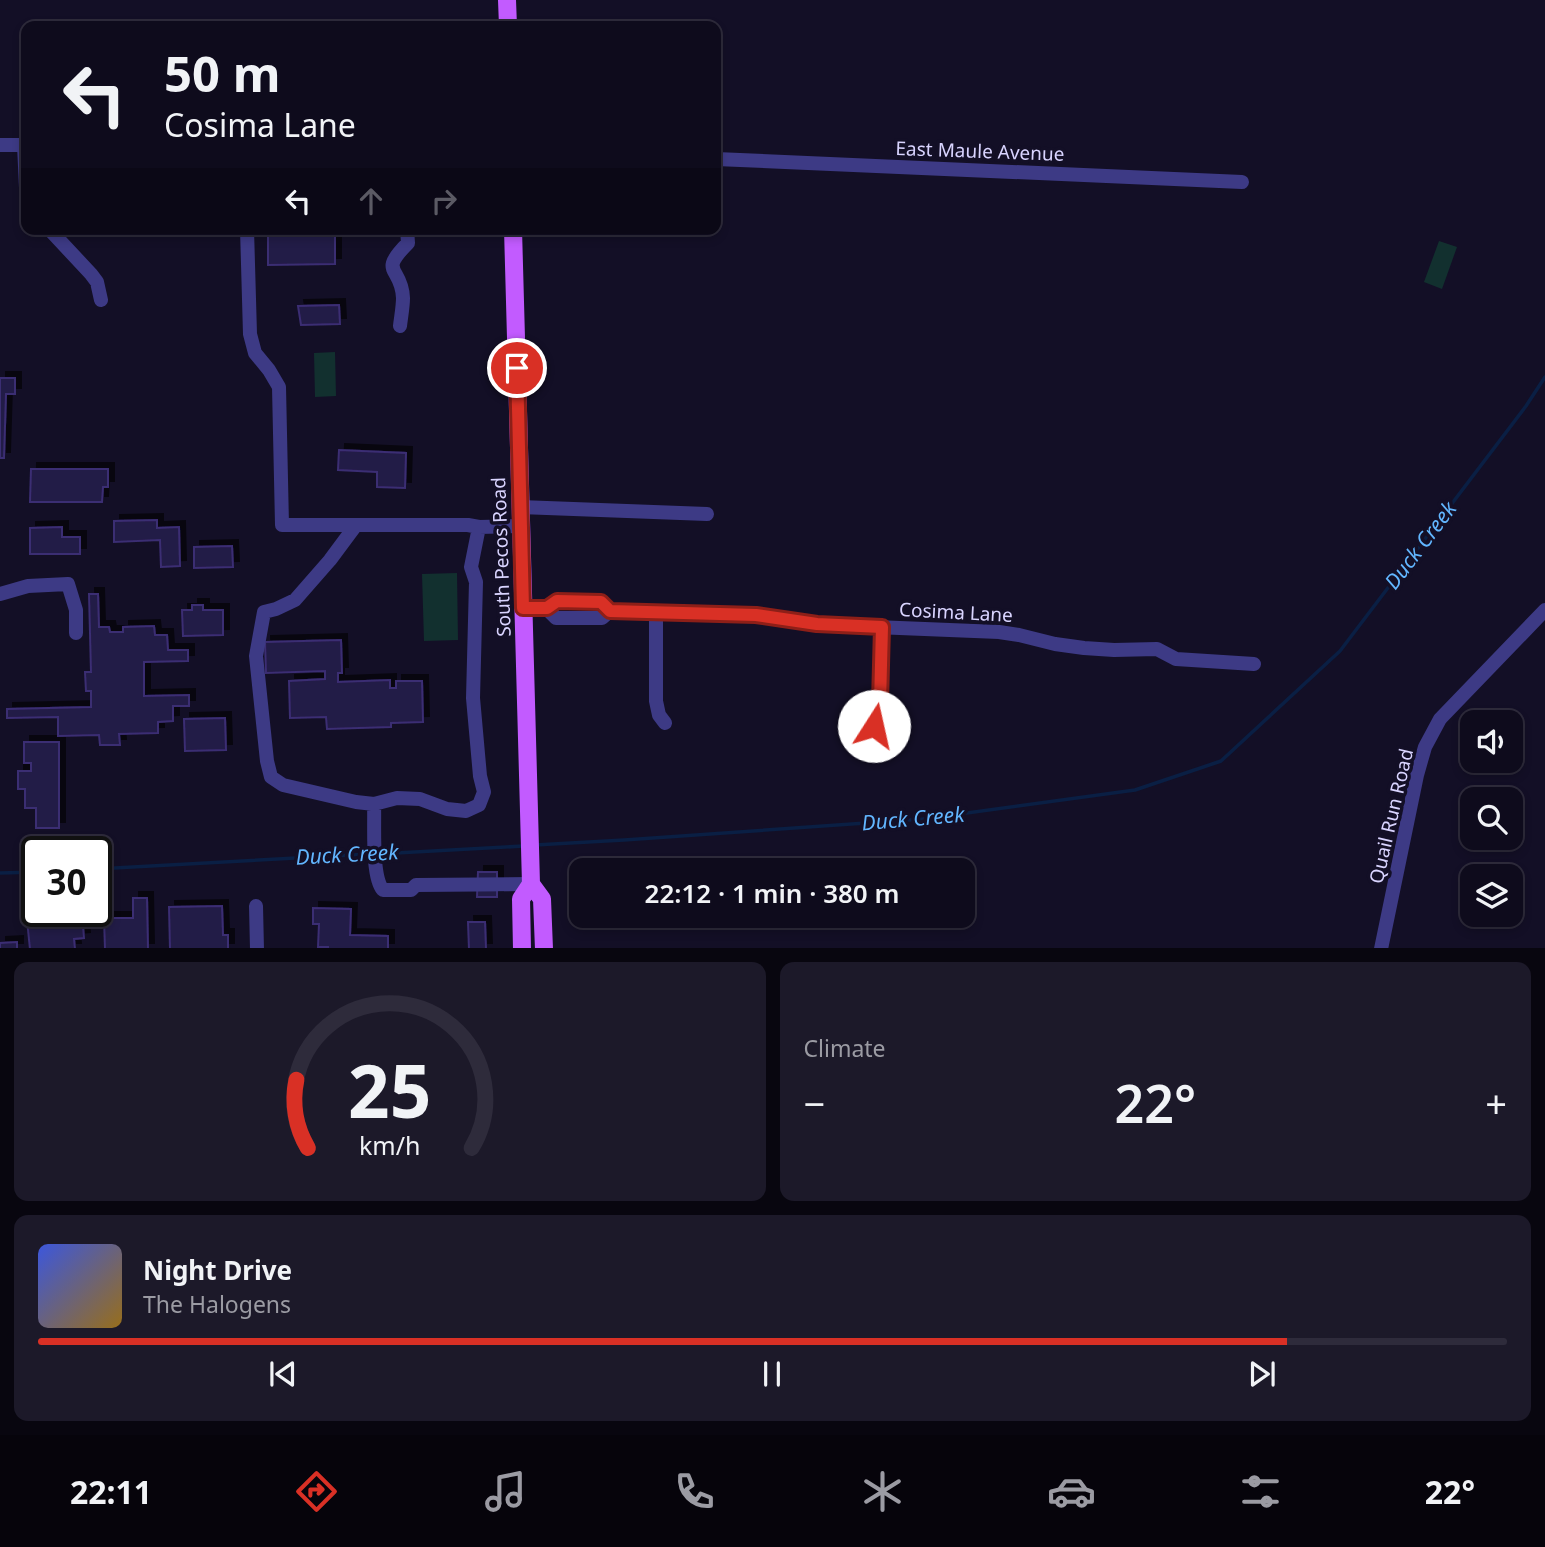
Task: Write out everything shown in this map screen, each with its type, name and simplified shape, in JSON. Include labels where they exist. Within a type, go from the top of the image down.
[{"type":"main road","points":[[507,0],[508,21]]},
{"type":"main road","name":"South Pecos Road","points":[[513,235],[529,825],[533,882],[521,899],[522,948]]},
{"type":"main road","points":[[533,882],[542,899],[544,948]]},
{"type":"street","points":[[0,145],[21,145]]},
{"type":"street","name":"East Maule Avenue","points":[[721,159],[1242,182]]},
{"type":"street","points":[[55,235],[97,282],[101,299]]},
{"type":"street","points":[[247,235],[250,334],[255,353],[279,387],[282,525],[521,526]]},
{"type":"street","points":[[400,326],[403,296],[392,265],[394,257],[408,243],[407,235]]},
{"type":"street","points":[[520,507],[707,514]]},
{"type":"street","points":[[356,525],[330,561],[295,600],[264,612],[256,656],[271,777],[283,785],[356,803],[374,804],[397,798],[420,799],[447,809],[466,811],[479,805],[484,792],[480,776],[473,698],[475,582],[471,567],[479,527]]},
{"type":"street","points":[[0,594],[28,586],[68,584],[76,610],[76,633]]},
{"type":"street","name":"Cosima Lane","points":[[523,608],[547,608],[557,601],[601,602],[610,611]]},
{"type":"street","points":[[584,602],[584,618]]},
{"type":"street","name":"Cosima Lane","points":[[547,608],[556,618],[602,618],[610,611],[756,615],[817,624],[999,632],[1084,648],[1157,649],[1176,659],[1254,664]]},
{"type":"street","points":[[656,612],[656,701],[659,715],[665,723]]},
{"type":"street","name":"Quail Run Road","points":[[1381,948],[1425,747],[1440,719],[1544,614]]},
{"type":"street","points":[[874,726],[880,703],[882,627]]},
{"type":"street","points":[[374,804],[377,878],[383,890],[411,890],[416,885],[533,882]]},
{"type":"street","points":[[256,906],[257,948]]},
{"type":"green space","points":[[1439,241],[1457,247],[1442,289],[1424,282]]},
{"type":"green space","points":[[335,352],[336,396],[315,397],[314,353]]},
{"type":"green space","points":[[457,573],[458,640],[424,641],[422,574]]},
{"type":"building","points":[[268,235],[335,235],[335,264],[268,265]]},
{"type":"building","points":[[339,305],[340,324],[301,325],[298,306]]},
{"type":"building","points":[[0,378],[15,378],[15,394],[6,394],[4,458],[0,458]]},
{"type":"building","points":[[339,450],[406,453],[405,488],[377,487],[377,472],[338,470]]},
{"type":"building","points":[[31,469],[108,469],[108,487],[103,487],[102,502],[30,502]]},
{"type":"building","points":[[157,520],[157,528],[179,527],[180,566],[161,567],[160,540],[114,542],[114,521]]},
{"type":"building","points":[[62,527],[62,537],[80,537],[80,554],[30,554],[30,528]]},
{"type":"building","points":[[232,546],[233,567],[194,568],[194,547]]},
{"type":"building","points":[[89,594],[98,594],[99,627],[109,627],[110,632],[123,632],[123,627],[154,626],[155,635],[167,635],[168,650],[188,650],[188,661],[144,662],[144,696],[189,695],[189,706],[173,706],[173,721],[158,722],[158,733],[119,734],[120,745],[100,745],[99,735],[58,736],[58,717],[7,718],[7,709],[91,707],[91,691],[86,691],[85,672],[91,672]]},
{"type":"building","points":[[192,605],[203,605],[203,610],[223,610],[223,635],[183,636],[182,610],[192,610]]},
{"type":"building","points":[[341,640],[342,673],[338,673],[338,682],[390,680],[390,688],[396,688],[396,681],[422,681],[423,722],[391,723],[391,727],[327,729],[326,717],[290,718],[289,681],[325,679],[325,671],[266,673],[265,642]]},
{"type":"building","points":[[225,718],[226,750],[185,751],[184,719]]},
{"type":"building","points":[[24,742],[59,742],[59,828],[36,828],[36,808],[25,808],[25,789],[18,789],[18,771],[31,771],[31,763],[24,763]]},
{"type":"building","points":[[478,872],[497,872],[497,897],[477,897]]},
{"type":"building","points":[[133,898],[147,898],[148,948],[105,948],[104,927],[112,927],[112,918],[133,918]]},
{"type":"building","points":[[222,906],[223,935],[228,935],[228,948],[170,948],[169,907]]},
{"type":"building","points":[[313,908],[351,909],[350,935],[388,936],[388,948],[318,947],[319,924],[313,924]]},
{"type":"building","points":[[468,922],[485,922],[486,948],[469,948]]},
{"type":"building","points":[[28,927],[83,927],[84,938],[74,939],[75,948],[30,948]]},
{"type":"building","points":[[17,942],[17,948],[0,948],[0,943]]},
{"type":"waterway","name":"Duck Creek","points":[[535,845],[923,819],[1135,790],[1221,761],[1340,651],[1526,406],[1545,377]]},
{"type":"waterway","name":"Duck Creek","points":[[378,854],[524,846]]},
{"type":"waterway","name":"Duck Creek","points":[[112,868],[370,854]]},
{"type":"waterway","name":"Duck Creek","points":[[0,873],[21,872]]},
{"type":"route","points":[[517,368],[523,608],[547,608],[557,601],[601,602],[610,611],[756,615],[817,624],[882,627],[880,703],[874,726]]}]
